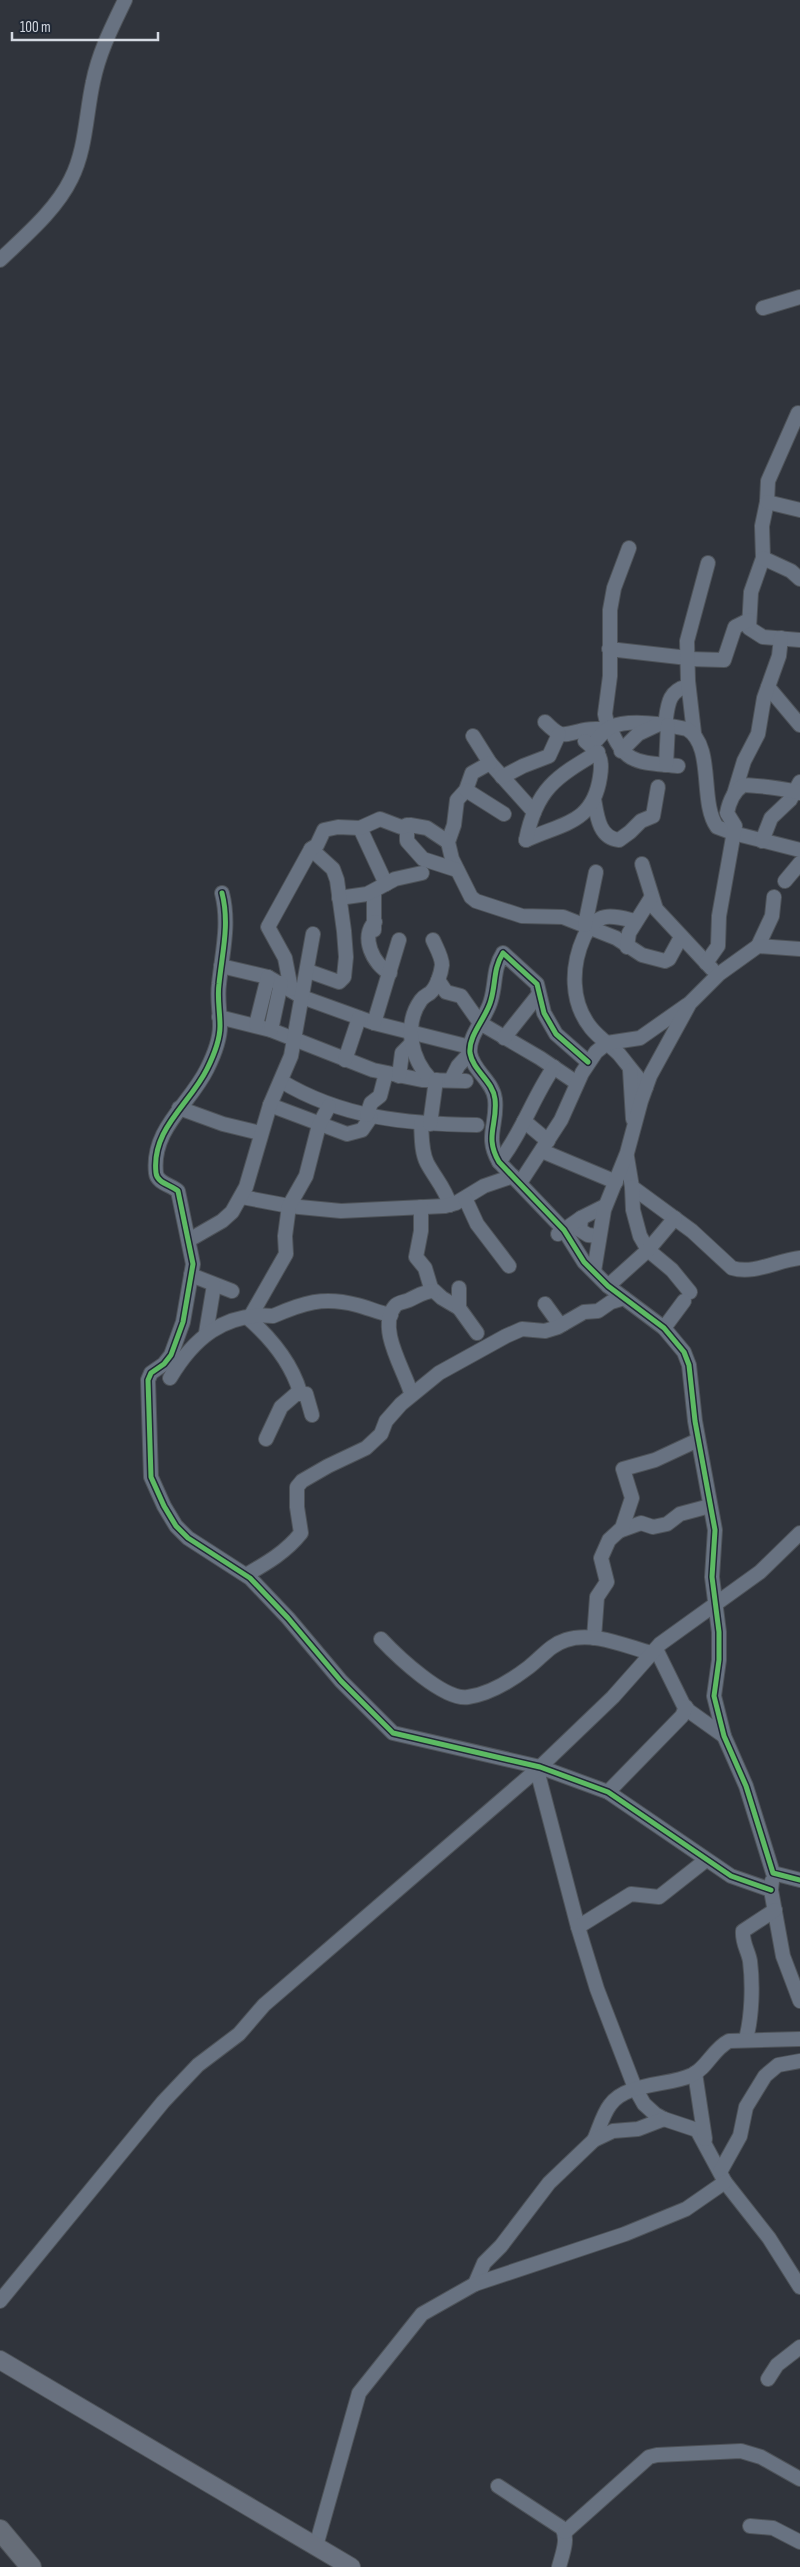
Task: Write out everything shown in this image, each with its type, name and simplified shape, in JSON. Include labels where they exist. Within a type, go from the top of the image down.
[{"type":"highway","points":[[0,2530],[31,2567]]},
{"type":"main road","points":[[0,2360],[351,2567]]},
{"type":"street","points":[[0,260],[54,204],[71,178],[79,154],[102,46],[125,0]]},
{"type":"street","points":[[763,308],[800,298]]},
{"type":"street","points":[[798,413],[768,481],[767,502],[762,526],[763,558],[751,592],[749,620],[750,631],[763,638],[800,640]]},
{"type":"street","points":[[767,502],[800,510]]},
{"type":"street","points":[[629,548],[613,596],[608,637],[610,676],[605,714],[609,728],[621,751],[633,759],[672,765],[664,725],[671,696],[679,688],[688,686]]},
{"type":"street","points":[[763,558],[791,571],[800,579]]},
{"type":"street","points":[[708,563],[688,631],[688,686],[694,733],[701,750],[714,822],[721,829],[800,850]]},
{"type":"street","points":[[609,649],[724,660],[735,628],[749,620]]},
{"type":"street","points":[[706,963],[718,946],[719,916],[734,833],[734,823],[727,813],[744,761],[758,734],[768,687],[779,656],[781,638]]},
{"type":"street","points":[[768,687],[800,725]]},
{"type":"street","points":[[546,722],[559,734],[637,723],[687,729],[694,733]]},
{"type":"street","points":[[621,751],[638,734],[664,725]]},
{"type":"street","points":[[594,799],[580,816],[566,825],[526,840],[534,812],[548,786],[595,749],[609,728]]},
{"type":"street","points":[[574,733],[601,756],[601,767],[594,799],[600,824],[608,837],[619,840],[624,838],[641,821],[652,816],[658,788]]},
{"type":"street","points":[[502,777],[549,756],[559,734]]},
{"type":"street","points":[[473,736],[502,777],[534,812]]},
{"type":"street","points":[[434,862],[439,850],[448,843],[454,826],[457,800],[466,790],[472,773],[490,762]]},
{"type":"street","points":[[734,795],[746,784],[759,788],[798,788]]},
{"type":"street","points":[[762,841],[771,818],[784,807],[798,788]]},
{"type":"street","points":[[466,790],[504,814]]},
{"type":"street","points":[[580,816],[600,824]]},
{"type":"street","points":[[189,1240],[222,1222],[232,1212],[242,1197],[252,1170],[260,1133],[291,1056],[294,1040],[291,989],[285,958],[268,927],[311,849],[317,845],[324,830],[338,827],[360,828],[380,819],[398,826],[407,825],[427,828],[448,843],[457,870],[471,897],[476,901],[522,916],[563,917],[616,938],[627,947],[642,955],[667,961],[681,937]]},
{"type":"street","points":[[407,825],[407,840],[423,859],[457,870]]},
{"type":"street","points":[[360,828],[386,884]]},
{"type":"street","points":[[308,971],[339,982],[344,977],[346,957],[337,880],[332,869],[311,849]]},
{"type":"street","points":[[785,882],[800,863]]},
{"type":"street","points":[[642,864],[651,898],[656,909],[718,975]]},
{"type":"street","points":[[596,872],[587,926],[574,967],[575,988],[586,1022],[646,1087]]},
{"type":"street","points":[[339,898],[374,892],[394,879],[422,873]]},
{"type":"street","points":[[374,892],[375,929],[370,927],[368,934],[372,952],[381,967],[390,973]]},
{"type":"street","points":[[222,893],[227,914],[218,1000],[218,1039],[208,1068],[197,1088],[179,1108],[168,1126],[159,1147],[156,1174],[159,1181],[178,1191],[193,1256],[182,1322],[171,1355],[164,1364],[151,1373],[148,1380],[151,1477],[164,1506],[176,1526],[188,1538],[246,1575],[288,1618],[341,1681],[393,1733],[538,1769],[608,1792],[731,1876],[771,1890]]},
{"type":"street","points":[[242,1197],[289,1206],[354,1211],[421,1207],[450,1205],[484,1186],[517,1179],[545,1146],[570,1103],[577,1083],[588,1062],[607,1043],[640,1038],[690,1003],[718,975],[758,946],[772,916],[774,897]]},
{"type":"street","points":[[627,947],[629,933],[651,898]]},
{"type":"street","points":[[587,926],[607,916],[635,921]]},
{"type":"street","points":[[271,1030],[291,989],[308,971],[313,934]]},
{"type":"street","points":[[374,1023],[399,940]]},
{"type":"street","points":[[270,1105],[347,1134],[362,1130],[369,1116],[371,1103],[380,1096],[393,1075],[402,1052],[411,1037],[418,1006],[422,998],[432,992],[438,980],[441,959],[433,940]]},
{"type":"street","points":[[758,946],[800,949]]},
{"type":"street","points":[[451,1080],[458,1066],[470,1050],[480,1023],[491,1002],[496,963],[503,953],[534,981],[544,1013],[556,1034],[588,1062]]},
{"type":"street","points":[[221,966],[268,976],[291,989],[359,1018],[411,1037],[470,1050]]},
{"type":"street","points":[[256,1025],[268,976]]},
{"type":"street","points":[[438,980],[446,992],[461,996],[480,1023],[554,1067],[577,1083]]},
{"type":"street","points":[[504,1038],[539,994]]},
{"type":"street","points":[[594,1271],[595,1240],[606,1206],[627,1154],[646,1087],[690,1003]]},
{"type":"street","points":[[219,1017],[256,1025],[345,1060],[393,1075],[466,1080]]},
{"type":"street","points":[[345,1060],[359,1018]]},
{"type":"street","points":[[411,1037],[427,1076],[426,1123],[423,1150],[427,1162],[445,1190],[450,1205]]},
{"type":"street","points":[[470,1050],[473,1061],[494,1092],[496,1102],[491,1142],[499,1162],[517,1179],[584,1262],[608,1286],[664,1328],[677,1342],[689,1365],[698,1440],[715,1530],[712,1577],[719,1647],[714,1696],[724,1736],[746,1786],[773,1873],[771,1890],[783,1956],[800,2001]]},
{"type":"street","points":[[499,1162],[517,1137],[544,1081],[554,1067]]},
{"type":"street","points":[[630,1070],[634,1125]]},
{"type":"street","points":[[281,1081],[329,1106],[369,1116],[426,1123],[477,1125]]},
{"type":"street","points":[[249,1318],[286,1254],[285,1236],[289,1206],[306,1176],[320,1125],[329,1106]]},
{"type":"street","points":[[179,1108],[223,1124],[260,1133]]},
{"type":"street","points":[[524,1121],[545,1146],[615,1184],[630,1180]]},
{"type":"street","points":[[627,1154],[635,1224],[648,1250],[672,1270],[687,1296],[664,1328]]},
{"type":"street","points":[[630,1180],[705,1242],[732,1268],[739,1270],[800,1258]]},
{"type":"street","points":[[465,1198],[476,1224],[509,1266]]},
{"type":"street","points":[[561,1232],[581,1218],[606,1206]]},
{"type":"street","points":[[421,1207],[421,1232],[416,1258],[425,1268],[429,1284],[434,1291],[459,1308],[477,1333]]},
{"type":"street","points":[[581,1218],[580,1230],[595,1240]]},
{"type":"street","points":[[608,1286],[648,1250],[675,1218]]},
{"type":"street","points":[[191,1275],[232,1290]]},
{"type":"street","points":[[206,1333],[214,1285]]},
{"type":"street","points":[[459,1288],[459,1308]]},
{"type":"street","points":[[410,1390],[388,1336],[391,1314],[399,1304],[425,1292],[434,1291]]},
{"type":"street","points":[[246,1575],[292,1546],[302,1533],[295,1493],[302,1481],[366,1448],[380,1434],[386,1421],[401,1404],[439,1373],[488,1344],[514,1332],[544,1330],[584,1312],[598,1311],[611,1302],[624,1298]]},
{"type":"street","points":[[170,1378],[190,1348],[206,1333],[230,1322],[272,1316],[294,1306],[322,1300],[355,1304],[378,1313],[391,1314]]},
{"type":"street","points":[[545,1304],[560,1324]]},
{"type":"street","points":[[210,1310],[216,1320],[230,1322]]},
{"type":"street","points":[[249,1318],[274,1342],[292,1370],[300,1392]]},
{"type":"street","points":[[300,1392],[306,1394],[312,1416]]},
{"type":"street","points":[[266,1438],[284,1403],[300,1392]]},
{"type":"street","points":[[619,1531],[632,1498],[623,1468],[671,1454],[698,1440]]},
{"type":"street","points":[[594,1638],[597,1597],[607,1582],[601,1558],[609,1540],[619,1531],[641,1523],[659,1526],[670,1523],[680,1514],[710,1506]]},
{"type":"street","points":[[0,2301],[188,2075],[232,2041],[264,2006],[456,1837],[538,1769],[613,1697],[654,1651],[676,1630],[714,1606],[760,1572],[800,1533]]},
{"type":"street","points":[[381,1639],[416,1672],[436,1687],[467,1697],[506,1683],[530,1666],[548,1649],[566,1640],[594,1638],[654,1651],[686,1707],[724,1736]]},
{"type":"street","points":[[608,1792],[682,1716],[686,1707]]},
{"type":"street","points":[[538,1769],[578,1927],[597,1990],[635,2088],[644,2104],[664,2119],[694,2127],[700,2134],[722,2177],[769,2238],[800,2287]]},
{"type":"street","points":[[578,1927],[631,1894],[659,1897],[706,1860]]},
{"type":"street","points":[[773,1873],[800,1880]]},
{"type":"street","points":[[746,2039],[750,2010],[750,1962],[743,1944],[743,1931],[775,1910]]},
{"type":"street","points":[[594,2140],[609,2105],[635,2088],[695,2073],[722,2045],[729,2041],[746,2039],[800,2039]]},
{"type":"street","points":[[316,2546],[359,2393],[422,2314],[475,2284],[634,2230],[694,2205],[722,2177],[740,2136],[746,2107],[765,2076],[778,2065],[800,2061]]},
{"type":"street","points":[[695,2073],[706,2146]]},
{"type":"street","points":[[475,2284],[482,2274],[484,2263],[501,2246],[549,2183],[594,2140],[613,2131],[638,2129],[664,2119]]},
{"type":"street","points":[[768,2379],[777,2365],[800,2347]]},
{"type":"street","points":[[559,2567],[565,2545],[565,2532],[649,2458],[657,2455],[741,2450],[761,2458],[800,2479]]},
{"type":"street","points":[[498,2486],[565,2532]]},
{"type":"street","points":[[750,2526],[773,2528],[800,2542]]},
{"type":"cycle path","points":[[222,893],[225,927],[218,989],[220,1031],[214,1054],[200,1082],[165,1130],[159,1143],[156,1157],[157,1176],[162,1182],[178,1191],[193,1264],[183,1322],[171,1355],[164,1364],[151,1373],[148,1380],[151,1477],[164,1506],[176,1526],[188,1538],[250,1578],[288,1618],[341,1681],[393,1733],[540,1767],[608,1792],[731,1876],[771,1890]]},
{"type":"cycle path","points":[[588,1062],[556,1034],[544,1013],[537,984],[503,953],[495,976],[493,994],[489,1006],[470,1046],[472,1059],[491,1087],[495,1099],[492,1145],[499,1162],[564,1230],[584,1262],[608,1286],[664,1328],[684,1352],[689,1365],[695,1421],[715,1530],[712,1577],[719,1632],[719,1660],[714,1696],[724,1736],[746,1786],[773,1873],[800,1880]]}]
